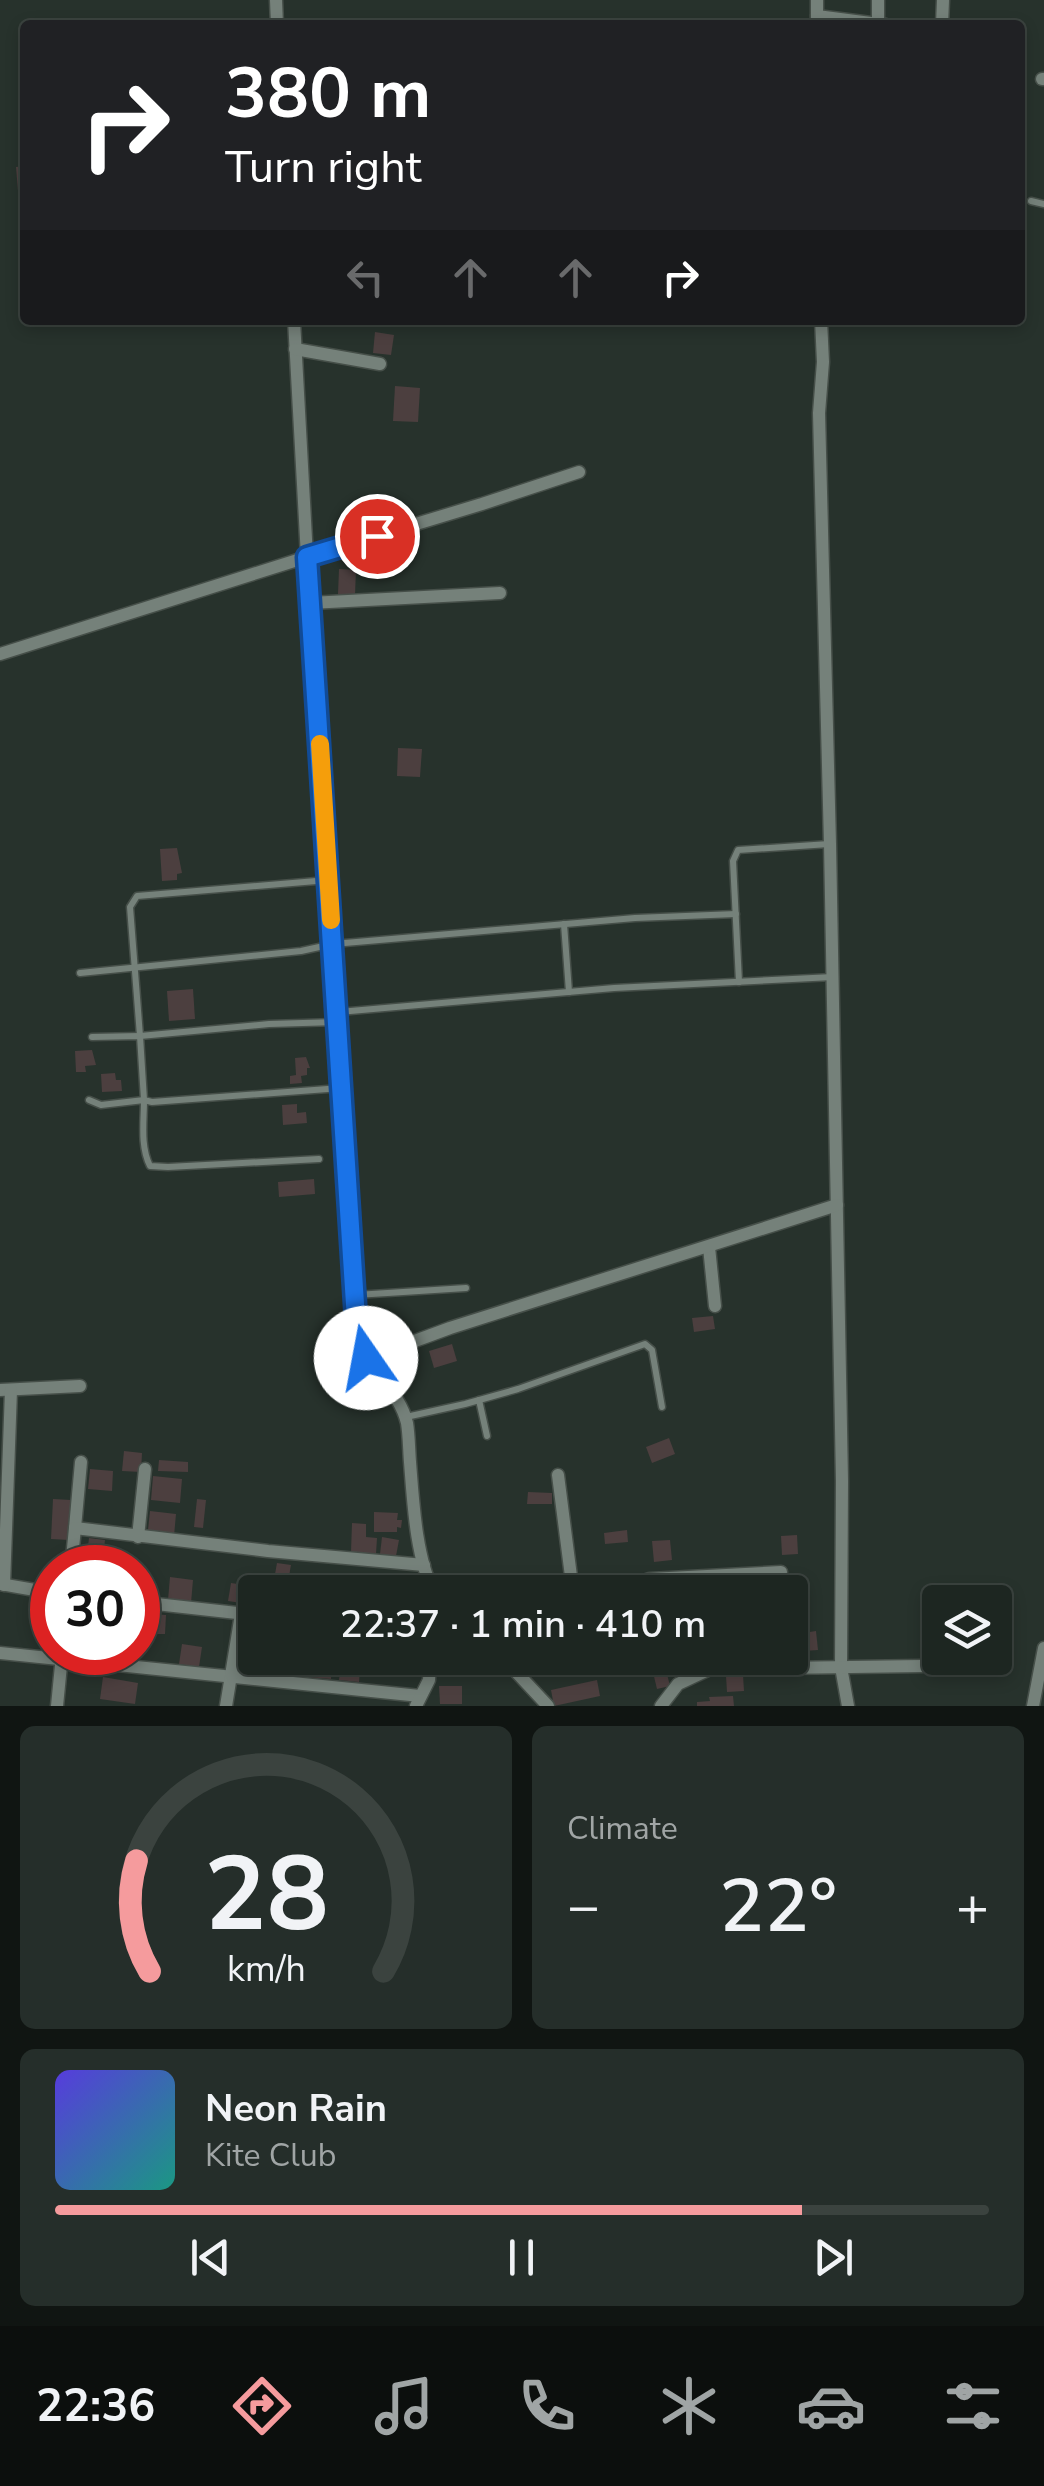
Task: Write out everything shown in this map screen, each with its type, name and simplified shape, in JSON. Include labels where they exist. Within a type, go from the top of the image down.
[{"type":"street","points":[[817,0],[817,20]]},
{"type":"street","points":[[294,325],[357,1335],[366,1358],[400,1403],[406,1420],[412,1498],[428,1575]]},
{"type":"street","points":[[821,325],[819,413],[842,1481],[841,1666],[848,1706]]},
{"type":"street","points":[[296,349],[380,364]]},
{"type":"street","points":[[0,654],[578,472]]},
{"type":"street","points":[[310,603],[500,593]]},
{"type":"street","points":[[366,1358],[837,1205]]},
{"type":"street","points":[[709,1247],[716,1306]]},
{"type":"street","points":[[30,1589],[2,1585],[6,1390],[80,1386]]},
{"type":"street","points":[[73,1545],[81,1462]]},
{"type":"street","points":[[138,1537],[146,1468]]},
{"type":"street","points":[[558,1474],[571,1575]]},
{"type":"street","points":[[74,1528],[424,1565]]},
{"type":"street","points":[[725,1575],[781,1572]]},
{"type":"street","points":[[160,1605],[238,1614]]},
{"type":"street","points":[[1033,1706],[1044,1648]]},
{"type":"street","points":[[226,1706],[238,1651]]},
{"type":"street","points":[[0,1653],[30,1654]]},
{"type":"street","points":[[661,1706],[678,1684],[710,1669],[728,1666],[922,1666]]},
{"type":"street","points":[[160,1668],[418,1701],[429,1675]]},
{"type":"street","points":[[56,1706],[60,1675]]},
{"type":"street","points":[[519,1675],[548,1706]]},
{"type":"lane","points":[[1031,202],[1044,204]]},
{"type":"lane","points":[[738,982],[734,860],[738,850],[830,844]]},
{"type":"lane","points":[[319,1159],[150,1166],[144,1142],[130,907],[137,896],[329,880]]},
{"type":"lane","points":[[80,973],[333,944],[736,914]]},
{"type":"lane","points":[[564,924],[568,992]]},
{"type":"lane","points":[[92,1037],[268,1024],[568,992],[833,977]]},
{"type":"lane","points":[[89,1100],[101,1106],[342,1088]]},
{"type":"lane","points":[[355,1295],[466,1288]]},
{"type":"lane","points":[[404,1418],[518,1389],[645,1344],[652,1350],[662,1407]]},
{"type":"lane","points":[[479,1400],[486,1436]]},
{"type":"building","points":[[16,167],[20,167],[20,203],[19,203]]},
{"type":"building","points":[[375,332],[394,335],[391,355],[373,353]]},
{"type":"building","points":[[395,386],[420,388],[418,422],[393,421]]},
{"type":"building","points":[[339,569],[356,570],[355,595],[338,594]]},
{"type":"building","points":[[398,748],[422,749],[420,777],[397,776]]},
{"type":"building","points":[[177,848],[182,873],[177,874],[177,880],[162,881],[160,849]]},
{"type":"building","points":[[193,989],[195,1019],[169,1021],[167,991]]},
{"type":"building","points":[[92,1050],[96,1065],[85,1066],[86,1072],[76,1072],[75,1051]]},
{"type":"building","points":[[306,1057],[310,1068],[307,1075],[301,1076],[302,1083],[290,1084],[290,1076],[296,1075],[295,1058]]},
{"type":"building","points":[[115,1073],[116,1080],[121,1080],[122,1091],[102,1092],[101,1074]]},
{"type":"building","points":[[297,1104],[297,1113],[306,1112],[307,1123],[283,1125],[282,1105]]},
{"type":"building","points":[[314,1179],[315,1194],[279,1197],[278,1182]]},
{"type":"building","points":[[713,1316],[715,1329],[694,1332],[692,1318]]},
{"type":"building","points":[[452,1344],[457,1361],[434,1368],[429,1351]]},
{"type":"building","points":[[669,1438],[675,1454],[652,1463],[646,1447]]},
{"type":"building","points":[[124,1451],[142,1453],[141,1472],[122,1471]]},
{"type":"building","points":[[159,1460],[188,1462],[188,1472],[158,1471]]},
{"type":"building","points":[[90,1469],[113,1471],[112,1491],[88,1489]]},
{"type":"building","points":[[153,1476],[182,1479],[180,1503],[151,1500]]},
{"type":"building","points":[[528,1492],[552,1493],[552,1504],[527,1504]]},
{"type":"building","points":[[53,1499],[71,1500],[69,1540],[51,1539]]},
{"type":"building","points":[[197,1499],[206,1500],[203,1528],[194,1527]]},
{"type":"building","points":[[150,1511],[176,1514],[174,1536],[148,1530]]},
{"type":"building","points":[[374,1512],[398,1513],[401,1528],[397,1527],[397,1532],[374,1532]]},
{"type":"building","points":[[352,1523],[366,1524],[366,1537],[377,1538],[376,1554],[351,1552]]},
{"type":"building","points":[[627,1530],[628,1542],[605,1544],[604,1533]]},
{"type":"building","points":[[797,1535],[798,1554],[782,1555],[781,1536]]},
{"type":"building","points":[[382,1537],[399,1540],[396,1556],[380,1554]]},
{"type":"building","points":[[89,1538],[105,1540],[104,1545],[88,1545]]},
{"type":"building","points":[[670,1540],[672,1560],[654,1562],[652,1541]]},
{"type":"building","points":[[277,1563],[291,1565],[289,1575],[275,1575]]},
{"type":"building","points":[[170,1577],[193,1580],[191,1603],[168,1600]]},
{"type":"building","points":[[231,1583],[238,1584],[238,1602],[228,1601]]},
{"type":"building","points":[[160,1615],[166,1615],[165,1634],[160,1634]]},
{"type":"building","points":[[816,1631],[818,1650],[808,1651],[808,1632]]},
{"type":"building","points":[[182,1644],[202,1647],[199,1667],[179,1664]]},
{"type":"building","points":[[294,1675],[331,1675],[331,1679]]},
{"type":"building","points":[[340,1675],[360,1675],[359,1682],[339,1680]]},
{"type":"building","points":[[654,1675],[667,1675],[670,1686],[657,1689]]},
{"type":"building","points":[[743,1675],[744,1691],[727,1692],[726,1676]]},
{"type":"building","points":[[103,1677],[138,1683],[135,1704],[100,1699]]},
{"type":"building","points":[[597,1680],[600,1696],[554,1706],[551,1690]]},
{"type":"building","points":[[439,1686],[462,1686],[462,1704],[440,1704]]},
{"type":"building","points":[[733,1696],[734,1706],[697,1706],[697,1702],[710,1701],[709,1697]]},
{"type":"slow traffic","points":[[320,744],[331,920]]},
{"type":"route","points":[[366,1358],[357,1335],[307,557],[377,536]]}]
